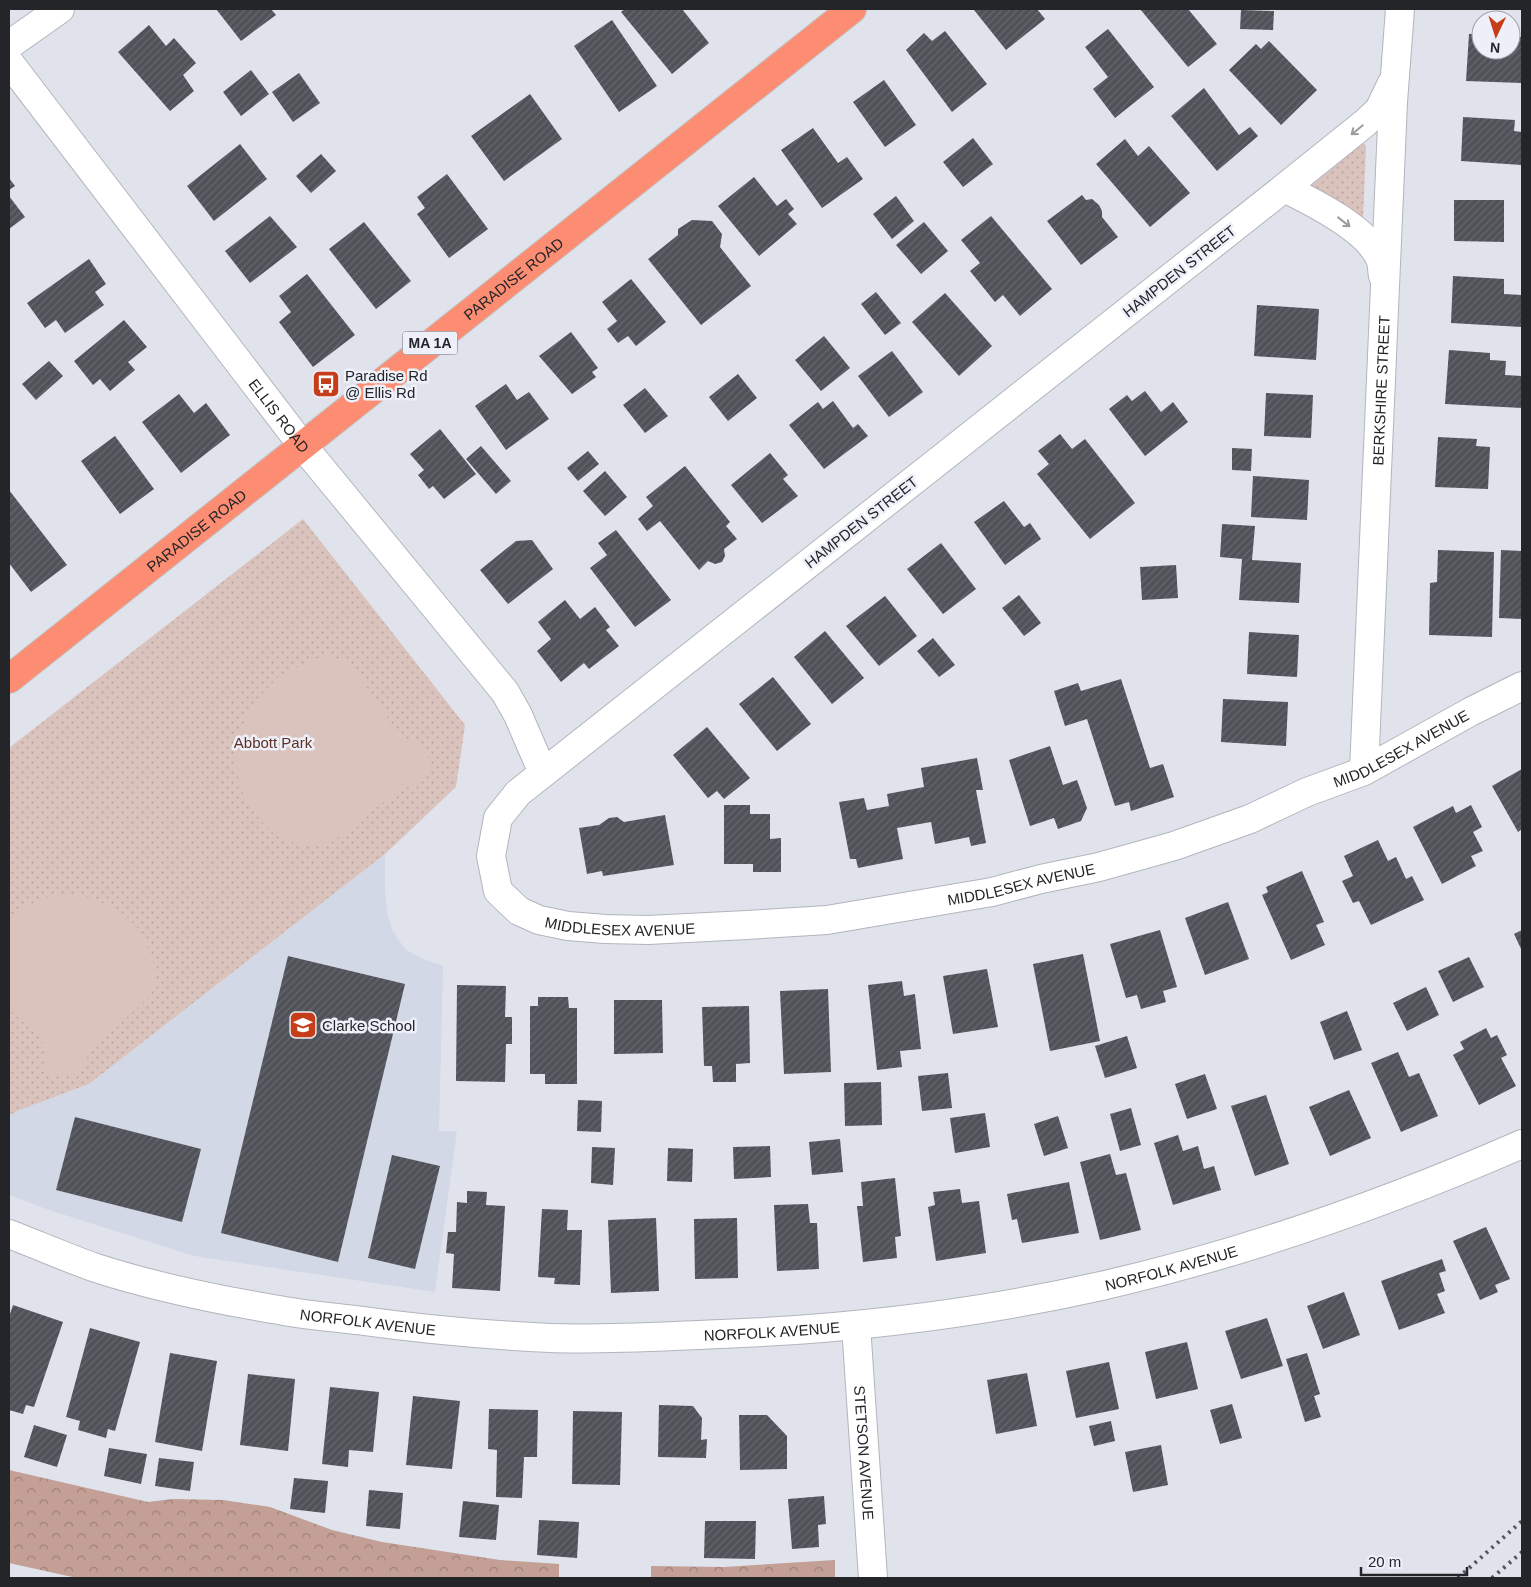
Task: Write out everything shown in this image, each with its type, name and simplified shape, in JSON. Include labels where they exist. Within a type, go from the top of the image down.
[{"type":"highway","name":"PARADISE ROAD","points":[[9,679],[852,9]]},
{"type":"street","points":[[9,45],[60,9]]},
{"type":"street","name":"BERKSHIRE STREET","points":[[1364,770],[1395,77],[1400,9]]},
{"type":"street","name":"ELLIS ROAD","points":[[9,62],[302,445],[505,692],[518,715],[543,772]]},
{"type":"street","name":"HAMPDEN STREET","points":[[498,886],[491,856],[498,818],[518,793],[1365,123],[1379,110],[1395,77]]},
{"type":"street","points":[[1284,188],[1335,215],[1360,235],[1375,250],[1381,261],[1385,289]]},
{"type":"street","name":"MIDDLESEX AVENUE","points":[[498,886],[498,891],[519,910],[539,920],[568,926],[648,930],[827,920],[992,892],[1118,862],[1174,846],[1250,819],[1307,792],[1364,770],[1522,686]]},
{"type":"street","name":"NORFOLK AVENUE","points":[[9,1234],[94,1267],[164,1286],[279,1310],[416,1328],[553,1338],[798,1331],[897,1322],[1101,1286],[1215,1256],[1347,1213],[1457,1172],[1522,1144]]},
{"type":"street","name":"STETSON AVENUE","points":[[856,1325],[874,1578]]},
{"type":"shaded area","name":"Clarke School","points":[[385,854],[387,912],[393,932],[406,950],[423,959],[443,966],[439,1131],[457,1131],[435,1292],[194,1256],[49,1210],[9,1195],[9,1116],[17,1111],[89,1084]]},
{"type":"green space","points":[[1359,144],[1365,144],[1366,147],[1363,218],[1361,219],[1306,191],[1309,185]]},
{"type":"green space","name":"Abbott Park","points":[[303,519],[465,725],[456,787],[385,854],[89,1084],[17,1111],[9,1116],[9,748]]},
{"type":"green space","points":[[329,656],[347,663],[364,683],[398,733],[408,740],[419,743],[426,750],[429,770],[423,780],[395,793],[332,842],[296,844],[270,831],[253,811],[239,786],[236,758],[239,735],[252,705],[278,677],[312,660]]},
{"type":"green space","points":[[61,894],[90,898],[118,909],[138,928],[151,954],[155,983],[151,995],[92,1050],[78,1072],[66,1076],[50,1074],[45,1070],[44,1046],[40,1038],[9,1009],[9,922],[20,911],[32,904]]},
{"type":"green space","points":[[9,1470],[148,1502],[173,1499],[223,1500],[270,1507],[332,1530],[382,1542],[500,1560],[559,1564],[559,1578],[77,1578],[9,1563]]},
{"type":"green space","points":[[835,1560],[835,1578],[651,1578],[651,1566],[724,1567]]},
{"type":"building","points":[[216,9],[271,9],[276,15],[241,41]]},
{"type":"building","points":[[625,9],[682,9],[709,43],[672,74],[621,12]]},
{"type":"building","points":[[1037,9],[1045,19],[1006,50],[974,10]]},
{"type":"building","points":[[1140,9],[1188,9],[1217,44],[1188,67]]},
{"type":"building","points":[[1241,10],[1274,11],[1273,30],[1240,29]]},
{"type":"building","points":[[612,20],[657,86],[619,112],[574,46]]},
{"type":"building","points":[[149,25],[166,46],[174,38],[196,63],[183,75],[194,91],[170,111],[118,52]]},
{"type":"building","points":[[1108,29],[1154,87],[1115,118],[1093,89],[1108,77],[1085,47]]},
{"type":"building","points":[[945,31],[987,84],[952,112],[906,50],[924,33],[932,41]]},
{"type":"building","points":[[1469,34],[1471,34],[1471,60],[1521,60],[1522,37],[1522,83],[1466,81]]},
{"type":"building","points":[[1269,41],[1317,90],[1281,125],[1229,70],[1256,44],[1261,49]]},
{"type":"building","points":[[251,70],[269,94],[241,116],[223,92]]},
{"type":"building","points":[[299,73],[320,103],[293,122],[272,92]]},
{"type":"building","points":[[884,80],[916,125],[885,147],[853,102]]},
{"type":"building","points":[[1204,88],[1239,135],[1250,127],[1258,136],[1217,171],[1171,116]]},
{"type":"building","points":[[530,94],[562,139],[504,181],[471,136]]},
{"type":"building","points":[[1463,117],[1515,120],[1514,131],[1522,132],[1522,165],[1461,161]]},
{"type":"building","points":[[813,128],[838,163],[847,157],[863,179],[822,208],[781,150]]},
{"type":"building","points":[[973,138],[993,164],[963,187],[943,162]]},
{"type":"building","points":[[1125,139],[1138,156],[1149,146],[1190,193],[1150,227],[1096,164]]},
{"type":"building","points":[[240,144],[267,179],[214,221],[187,186]]},
{"type":"building","points":[[321,154],[336,171],[311,193],[296,176]]},
{"type":"building","points":[[447,174],[488,229],[449,258],[417,214],[425,208],[417,197]]},
{"type":"building","points":[[754,177],[777,206],[786,199],[794,209],[788,214],[797,224],[759,256],[718,206]]},
{"type":"building","points":[[9,178],[15,186],[9,190]]},
{"type":"building","points":[[1082,195],[1086,200],[1092,199],[1099,205],[1102,217],[1118,237],[1081,265],[1047,221]]},
{"type":"building","points":[[9,196],[25,217],[9,229]]},
{"type":"building","points":[[896,196],[914,221],[892,239],[873,214]]},
{"type":"building","points":[[1454,200],[1504,200],[1504,242],[1454,241]]},
{"type":"building","points":[[270,216],[297,247],[250,283],[225,251]]},
{"type":"building","points":[[991,216],[1052,289],[1020,316],[1003,295],[995,302],[970,271],[980,263],[961,240]]},
{"type":"building","points":[[692,220],[712,221],[722,234],[720,247],[751,286],[701,325],[648,259],[678,235],[678,229]]},
{"type":"building","points":[[364,222],[411,281],[376,309],[329,249]]},
{"type":"building","points":[[924,222],[948,251],[921,274],[896,245]]},
{"type":"building","points":[[89,259],[106,284],[95,292],[104,305],[65,333],[56,320],[45,328],[27,303]]},
{"type":"building","points":[[307,274],[355,335],[313,367],[279,322],[291,312],[279,296]]},
{"type":"building","points":[[1453,276],[1504,279],[1504,294],[1522,295],[1522,327],[1451,323]]},
{"type":"building","points":[[631,279],[666,322],[636,346],[628,336],[618,343],[607,329],[617,321],[602,302]]},
{"type":"building","points":[[876,292],[901,323],[885,335],[861,304]]},
{"type":"building","points":[[945,293],[992,346],[959,376],[912,322]]},
{"type":"building","points":[[1257,305],[1319,309],[1316,360],[1254,356]]},
{"type":"building","points":[[124,320],[147,347],[128,362],[135,370],[110,391],[100,379],[93,385],[74,361]]},
{"type":"building","points":[[571,332],[598,368],[592,372],[596,377],[572,394],[539,356]]},
{"type":"building","points":[[824,336],[850,368],[821,391],[795,360]]},
{"type":"building","points":[[1449,350],[1490,353],[1490,360],[1506,361],[1505,375],[1522,376],[1522,408],[1445,404]]},
{"type":"building","points":[[892,351],[923,392],[889,417],[858,376]]},
{"type":"building","points":[[49,361],[63,376],[36,400],[22,384]]},
{"type":"building","points":[[738,374],[757,398],[728,421],[709,397]]},
{"type":"building","points":[[506,384],[517,400],[529,392],[549,419],[506,450],[475,406]]},
{"type":"building","points":[[645,388],[668,416],[645,433],[623,405]]},
{"type":"building","points":[[1145,391],[1161,412],[1173,402],[1188,422],[1145,456],[1109,409],[1127,395],[1132,401]]},
{"type":"building","points":[[1266,393],[1313,395],[1311,438],[1264,436]]},
{"type":"building","points":[[179,394],[194,413],[206,403],[230,435],[181,473],[142,422]]},
{"type":"building","points":[[833,401],[853,428],[858,424],[868,436],[824,469],[789,425],[818,402],[823,409]]},
{"type":"building","points":[[440,429],[476,474],[444,499],[433,486],[429,489],[418,475],[424,470],[410,454]]},
{"type":"building","points":[[1060,434],[1072,449],[1085,439],[1135,503],[1090,539],[1037,474],[1049,464],[1038,451]]},
{"type":"building","points":[[115,436],[154,489],[120,514],[81,461]]},
{"type":"building","points":[[1438,437],[1477,439],[1476,446],[1490,447],[1488,489],[1435,487]]},
{"type":"building","points":[[481,446],[511,481],[496,494],[466,459]]},
{"type":"building","points":[[1232,448],[1252,449],[1251,471],[1232,470]]},
{"type":"building","points":[[588,451],[599,464],[578,481],[567,468]]},
{"type":"building","points":[[770,453],[788,475],[783,479],[798,496],[762,523],[731,485]]},
{"type":"building","points":[[685,466],[730,522],[726,526],[737,539],[724,549],[725,556],[722,562],[715,564],[708,561],[699,570],[660,521],[647,531],[638,519],[653,506],[646,497]]},
{"type":"building","points":[[605,471],[627,497],[605,516],[583,491]]},
{"type":"building","points":[[1253,476],[1309,480],[1307,520],[1251,517]]},
{"type":"building","points":[[9,490],[67,565],[31,592],[9,563]]},
{"type":"building","points":[[1004,501],[1024,527],[1030,523],[1041,539],[1005,565],[974,522]]},
{"type":"building","points":[[1222,524],[1255,526],[1252,560],[1301,563],[1299,603],[1239,600],[1242,559],[1220,557]]},
{"type":"building","points":[[616,530],[671,600],[635,627],[590,568],[607,555],[598,543]]},
{"type":"building","points":[[532,540],[553,569],[508,604],[480,570],[516,541]]},
{"type":"building","points":[[941,543],[976,589],[943,614],[907,569]]},
{"type":"building","points":[[1438,550],[1494,552],[1492,637],[1429,635],[1430,583],[1437,582]]},
{"type":"building","points":[[1501,550],[1522,551],[1522,619],[1499,618]]},
{"type":"building","points":[[1176,565],[1178,598],[1142,600],[1140,567]]},
{"type":"building","points":[[1019,595],[1041,623],[1024,636],[1002,608]]},
{"type":"building","points":[[885,596],[917,636],[879,666],[846,626]]},
{"type":"building","points":[[565,600],[580,619],[595,607],[610,627],[606,630],[619,646],[589,669],[584,663],[561,682],[537,651],[551,639],[538,622]]},
{"type":"building","points":[[825,631],[864,678],[832,704],[794,657]]},
{"type":"building","points":[[1249,632],[1299,635],[1297,677],[1247,674]]},
{"type":"building","points":[[933,638],[955,665],[939,677],[917,651]]},
{"type":"building","points":[[773,677],[811,724],[777,751],[739,704]]},
{"type":"building","points":[[1121,679],[1150,768],[1163,764],[1174,797],[1131,811],[1129,802],[1115,806],[1087,719],[1065,726],[1054,691],[1078,683],[1081,691]]},
{"type":"building","points":[[1223,699],[1288,702],[1286,746],[1221,742]]},
{"type":"building","points":[[707,727],[750,778],[724,799],[717,791],[708,798],[673,755]]},
{"type":"building","points":[[1050,746],[1063,785],[1077,780],[1087,808],[1081,821],[1058,829],[1054,818],[1030,826],[1009,760]]},
{"type":"building","points":[[977,758],[983,790],[976,790],[986,843],[971,846],[969,837],[935,844],[931,822],[897,828],[903,859],[858,868],[856,859],[850,859],[839,802],[864,798],[867,810],[889,806],[887,794],[924,787],[921,768]]},
{"type":"building","points":[[1522,769],[1522,829],[1518,832],[1492,786]]},
{"type":"building","points":[[724,805],[750,805],[750,814],[770,814],[770,839],[781,838],[781,872],[753,872],[753,864],[724,864]]},
{"type":"building","points":[[1471,805],[1482,827],[1473,832],[1483,851],[1471,856],[1476,866],[1442,884],[1413,827],[1453,806],[1456,813]]},
{"type":"building","points":[[665,815],[674,865],[603,876],[602,871],[587,874],[579,828],[599,825],[609,818],[617,817],[624,822]]},
{"type":"building","points":[[1378,840],[1388,861],[1396,857],[1406,879],[1412,876],[1424,900],[1371,925],[1359,901],[1353,903],[1342,881],[1353,876],[1344,856]]},
{"type":"building","points":[[1302,871],[1324,922],[1316,925],[1325,945],[1291,960],[1262,895],[1268,892],[1266,887]]},
{"type":"building","points":[[1228,902],[1249,959],[1205,975],[1185,918]]},
{"type":"building","points":[[1160,930],[1177,987],[1163,991],[1166,1002],[1141,1009],[1137,995],[1126,998],[1110,944]]},
{"type":"building","points":[[1522,930],[1522,951],[1514,934]]},
{"type":"building","points":[[1083,954],[1100,1041],[1050,1051],[1033,964]]},
{"type":"building","points":[[288,956],[405,984],[338,1262],[221,1233]]},
{"type":"building","points":[[1469,957],[1484,987],[1453,1002],[1438,971]]},
{"type":"building","points":[[987,969],[998,1027],[953,1034],[943,976]]},
{"type":"building","points":[[902,981],[904,996],[915,994],[921,1049],[900,1051],[902,1067],[877,1070],[868,985]]},
{"type":"building","points":[[457,985],[506,986],[505,1017],[512,1017],[512,1044],[506,1044],[505,1082],[456,1081]]},
{"type":"building","points":[[1426,987],[1439,1015],[1407,1031],[1393,1003]]},
{"type":"building","points":[[828,989],[831,1072],[784,1074],[780,991]]},
{"type":"building","points":[[538,997],[568,997],[569,1008],[577,1008],[577,1084],[545,1084],[545,1074],[530,1074],[530,1006],[538,1006]]},
{"type":"building","points":[[614,1000],[662,1000],[663,1053],[614,1054]]},
{"type":"building","points":[[749,1006],[750,1063],[736,1064],[736,1082],[713,1082],[712,1066],[704,1066],[702,1007]]},
{"type":"building","points":[[1347,1011],[1362,1050],[1334,1060],[1320,1022]]},
{"type":"building","points":[[1486,1028],[1491,1038],[1497,1035],[1507,1055],[1501,1058],[1516,1086],[1479,1105],[1453,1055],[1464,1049],[1460,1042]]},
{"type":"building","points":[[1127,1036],[1137,1068],[1105,1078],[1095,1046]]},
{"type":"building","points":[[1398,1052],[1409,1077],[1419,1073],[1438,1116],[1401,1132],[1371,1063]]},
{"type":"building","points":[[948,1073],[952,1108],[922,1111],[918,1076]]},
{"type":"building","points":[[1205,1074],[1217,1109],[1187,1119],[1175,1084]]},
{"type":"building","points":[[881,1082],[882,1125],[845,1126],[844,1083]]},
{"type":"building","points":[[1349,1090],[1371,1138],[1330,1156],[1309,1107]]},
{"type":"building","points":[[1266,1095],[1289,1164],[1255,1176],[1231,1106]]},
{"type":"building","points":[[578,1100],[602,1101],[601,1132],[577,1131]]},
{"type":"building","points":[[1131,1108],[1141,1145],[1120,1151],[1110,1114]]},
{"type":"building","points":[[985,1113],[990,1147],[955,1153],[950,1118]]},
{"type":"building","points":[[1058,1116],[1068,1148],[1044,1156],[1034,1124]]},
{"type":"building","points":[[75,1117],[201,1149],[182,1222],[56,1190]]},
{"type":"building","points":[[1178,1135],[1183,1151],[1198,1146],[1204,1169],[1214,1166],[1221,1190],[1173,1205],[1154,1143]]},
{"type":"building","points":[[840,1139],[843,1172],[812,1175],[809,1142]]},
{"type":"building","points":[[770,1146],[771,1177],[734,1179],[733,1147]]},
{"type":"building","points":[[592,1147],[615,1148],[613,1185],[591,1183]]},
{"type":"building","points":[[668,1148],[693,1149],[692,1182],[667,1181]]},
{"type":"building","points":[[1110,1154],[1116,1175],[1126,1173],[1141,1230],[1100,1240],[1080,1162]]},
{"type":"building","points":[[392,1155],[440,1166],[415,1269],[368,1258]]},
{"type":"building","points":[[895,1178],[901,1236],[895,1237],[897,1258],[863,1262],[857,1206],[863,1206],[861,1182]]},
{"type":"building","points":[[1069,1182],[1079,1233],[1022,1243],[1017,1219],[1012,1220],[1007,1194]]},
{"type":"building","points":[[960,1189],[962,1203],[979,1201],[986,1253],[936,1261],[928,1207],[935,1205],[933,1192]]},
{"type":"building","points":[[467,1191],[487,1192],[486,1205],[505,1206],[500,1291],[452,1288],[454,1254],[446,1253],[448,1232],[456,1232],[457,1202],[467,1203]]},
{"type":"building","points":[[808,1204],[810,1223],[817,1223],[819,1269],[777,1271],[774,1205]]},
{"type":"building","points":[[542,1209],[568,1210],[567,1230],[582,1230],[580,1285],[554,1284],[555,1278],[538,1277]]},
{"type":"building","points":[[656,1218],[659,1291],[611,1293],[608,1220]]},
{"type":"building","points":[[737,1218],[738,1278],[695,1279],[694,1219]]},
{"type":"building","points":[[1486,1227],[1510,1279],[1495,1285],[1498,1292],[1480,1300],[1453,1241]]},
{"type":"building","points":[[1442,1259],[1446,1271],[1439,1273],[1445,1291],[1437,1294],[1445,1313],[1399,1330],[1381,1281]]},
{"type":"building","points":[[1344,1292],[1360,1335],[1323,1349],[1307,1306]]},
{"type":"building","points":[[13,1305],[63,1322],[34,1407],[26,1405],[23,1414],[9,1410],[9,1317]]},
{"type":"building","points":[[1267,1318],[1283,1366],[1241,1379],[1225,1331]]},
{"type":"building","points":[[90,1328],[140,1342],[115,1431],[108,1429],[106,1438],[78,1430],[80,1421],[66,1417]]},
{"type":"building","points":[[1187,1342],[1198,1389],[1156,1399],[1145,1352]]},
{"type":"building","points":[[170,1353],[217,1361],[202,1451],[155,1442]]},
{"type":"building","points":[[1307,1353],[1320,1394],[1314,1396],[1321,1417],[1305,1422],[1286,1359]]},
{"type":"building","points":[[1109,1362],[1119,1409],[1076,1418],[1066,1371]]},
{"type":"building","points":[[1027,1373],[1037,1426],[996,1434],[987,1380]]},
{"type":"building","points":[[248,1374],[295,1379],[288,1451],[240,1445]]},
{"type":"building","points":[[330,1387],[379,1392],[373,1452],[349,1450],[348,1467],[322,1464]]},
{"type":"building","points":[[413,1396],[460,1401],[452,1469],[406,1465]]},
{"type":"building","points":[[1232,1404],[1242,1438],[1220,1444],[1210,1410]]},
{"type":"building","points":[[659,1405],[693,1406],[702,1418],[701,1440],[707,1439],[706,1458],[658,1457]]},
{"type":"building","points":[[489,1409],[538,1410],[537,1457],[524,1457],[522,1498],[496,1497],[497,1450],[488,1449]]},
{"type":"building","points":[[573,1411],[622,1412],[620,1485],[572,1484]]},
{"type":"building","points":[[739,1415],[767,1415],[787,1436],[787,1469],[740,1470]]},
{"type":"building","points":[[1111,1421],[1115,1441],[1094,1446],[1089,1426]]},
{"type":"building","points":[[34,1425],[67,1435],[57,1467],[24,1457]]},
{"type":"building","points":[[1161,1445],[1168,1485],[1133,1492],[1125,1452]]},
{"type":"building","points":[[109,1448],[147,1454],[141,1484],[104,1476]]},
{"type":"building","points":[[159,1458],[194,1462],[190,1491],[155,1486]]},
{"type":"building","points":[[294,1478],[328,1481],[325,1513],[290,1509]]},
{"type":"building","points":[[369,1490],[403,1493],[400,1529],[366,1526]]},
{"type":"building","points":[[824,1496],[826,1524],[818,1525],[819,1547],[792,1549],[788,1499]]},
{"type":"building","points":[[463,1501],[499,1505],[496,1540],[459,1537]]},
{"type":"building","points":[[539,1520],[579,1522],[577,1558],[537,1555]]},
{"type":"building","points":[[705,1521],[756,1521],[755,1559],[704,1558]]},
{"type":"railway","points":[[1458,1578],[1522,1521]]},
{"type":"railway","points":[[1492,1578],[1522,1552]]},
{"type":"place","name":"Paradise Rd @ Ellis Rd","points":[[326,384]]},
{"type":"place","name":"Clarke School","points":[[303,1025]]}]
